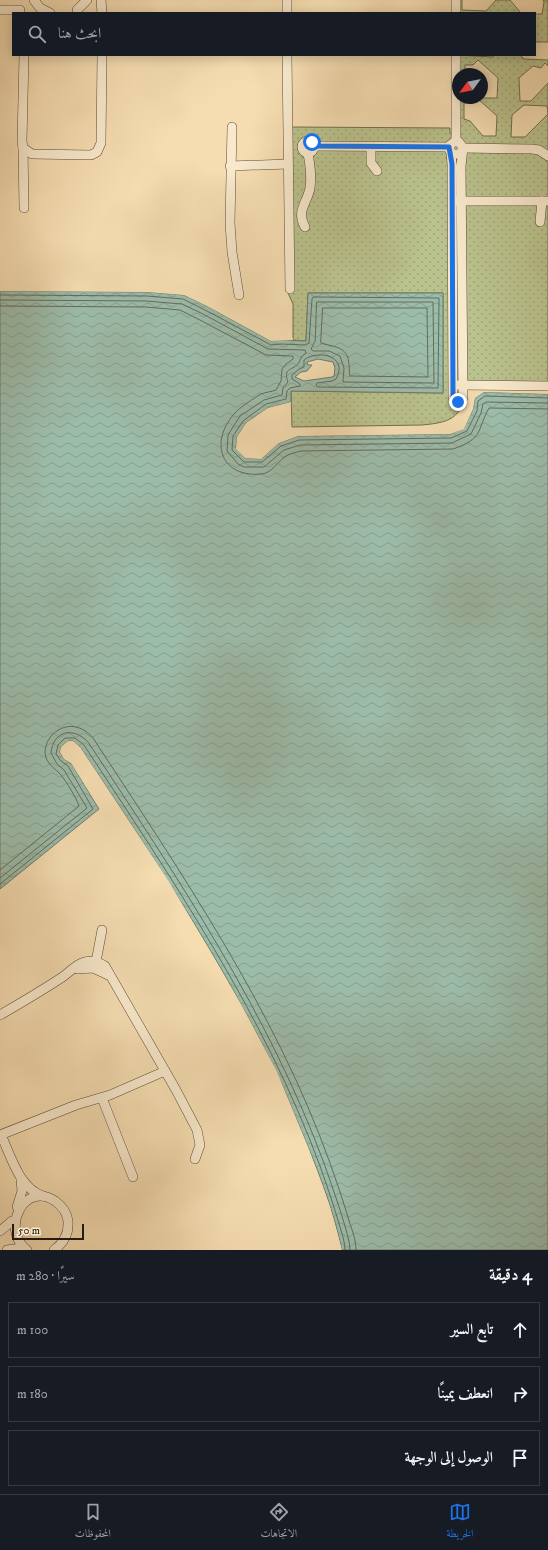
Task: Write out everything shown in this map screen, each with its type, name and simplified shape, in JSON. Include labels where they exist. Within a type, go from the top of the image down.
[{"type":"street","points":[[34,0],[40,8],[48,12]]},
{"type":"street","points":[[77,10],[87,0]]},
{"type":"street","points":[[101,0],[102,12]]},
{"type":"street","points":[[287,0],[287,12]]},
{"type":"street","points":[[456,0],[456,12]]},
{"type":"street","points":[[0,10],[20,8]]},
{"type":"street","points":[[24,56],[22,141],[24,208]]},
{"type":"street","points":[[23,148],[32,154],[91,155],[99,149],[101,143],[102,56]]},
{"type":"street","points":[[287,56],[290,289]]},
{"type":"street","points":[[456,56],[452,147],[457,201],[457,293],[453,385],[454,399],[458,402],[463,397],[463,385],[457,293]]},
{"type":"street","points":[[232,127],[230,166],[231,237],[239,295]]},
{"type":"street","points":[[305,227],[302,222],[302,212],[311,182],[311,150],[371,147],[452,147]]},
{"type":"street","points":[[371,147],[371,163],[377,171]]},
{"type":"street","points":[[452,147],[456,155],[463,150],[532,149],[540,150],[548,156]]},
{"type":"street","points":[[457,201],[463,150]]},
{"type":"street","points":[[230,166],[288,164]]},
{"type":"street","points":[[457,201],[545,200],[540,222]]},
{"type":"street","points":[[453,385],[548,386]]},
{"type":"street","points":[[96,962],[102,930]]},
{"type":"street","points":[[0,1015],[72,971],[80,963],[96,962],[108,970],[187,1110],[199,1135],[200,1145],[195,1159]]},
{"type":"street","points":[[72,971],[82,968],[93,968],[104,972],[112,979]]},
{"type":"street","points":[[44,1197],[29,1188],[21,1179],[0,1135],[76,1105],[102,1098],[165,1071]]},
{"type":"street","points":[[102,1098],[133,1177]]},
{"type":"street","points":[[21,1179],[20,1198],[12,1221],[14,1236],[24,1249]]},
{"type":"street","points":[[16,1209],[28,1199],[36,1197],[52,1199],[59,1204],[65,1211],[68,1219],[68,1228],[61,1247],[54,1250]]},
{"type":"street","points":[[0,1231],[12,1221]]},
{"type":"street","points":[[7,1250],[24,1249]]},
{"type":"green space","points":[[458,0],[462,0],[462,10],[486,11],[496,0],[510,0],[520,12],[458,12]]},
{"type":"green space","points":[[543,0],[548,0],[548,42],[536,42],[536,14],[542,14]]},
{"type":"green space","points":[[458,56],[521,56],[524,59],[548,60],[548,66],[545,63],[541,68],[533,66],[519,78],[520,101],[531,101],[548,83],[548,114],[548,386],[468,384],[463,403],[455,415],[443,422],[433,424],[292,427],[291,391],[443,393],[443,293],[308,293],[306,341],[293,340],[293,304],[288,293],[292,127],[450,128],[450,134],[461,135],[459,127],[458,104],[464,104],[464,119],[470,121],[483,136],[496,136],[497,116],[484,104],[488,104],[488,98],[497,98],[498,78],[478,60],[473,65],[465,65],[465,68],[458,68]],"holes":[[[524,105],[547,106],[548,114],[525,137],[511,137],[512,115]]]},
{"type":"water","points":[[0,291],[147,292],[184,295],[271,341],[306,341],[308,293],[443,293],[443,393],[291,391],[291,402],[268,408],[246,423],[237,437],[236,448],[245,458],[261,459],[279,443],[298,436],[450,434],[464,428],[473,409],[475,398],[484,392],[548,394],[548,1250],[342,1250],[324,1186],[312,1155],[282,1085],[255,1030],[184,906],[80,747],[73,741],[68,741],[61,747],[60,752],[64,759],[71,763],[99,809],[0,889]],"holes":[[[318,359],[333,362],[335,368],[334,376],[332,377],[304,381],[295,377],[301,372],[307,371],[312,365],[308,365],[307,362]]]},
{"type":"pier","points":[[0,289],[147,290],[184,293],[208,304],[271,339],[293,338],[293,340],[271,341],[184,295],[147,292],[0,291]]},
{"type":"pier","points":[[483,391],[548,392],[548,394],[484,392],[475,398],[473,409],[464,429],[450,434],[298,436],[279,443],[261,459],[245,458],[236,449],[237,437],[246,423],[268,408],[291,402],[291,404],[269,409],[247,425],[239,438],[238,448],[246,456],[260,457],[278,441],[298,434],[449,432],[462,427],[471,409],[473,397]]},
{"type":"pier","points":[[68,741],[73,741],[80,747],[168,880],[241,1004],[277,1072],[308,1147],[330,1207],[342,1250],[340,1250],[328,1207],[306,1148],[275,1073],[240,1005],[166,881],[79,748],[72,743],[68,743],[63,748],[62,752],[65,757],[72,761],[101,808],[101,811],[71,763],[64,759],[60,752],[61,747]]},
{"type":"route","points":[[312,142],[314,146],[449,147],[452,156],[453,397],[458,402]]}]
